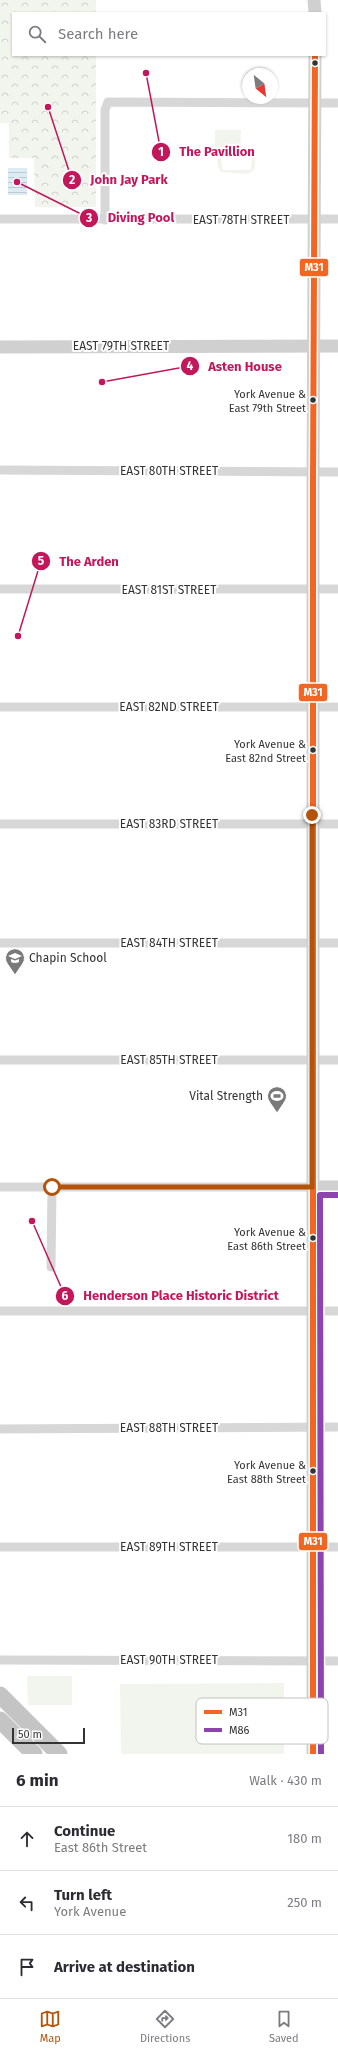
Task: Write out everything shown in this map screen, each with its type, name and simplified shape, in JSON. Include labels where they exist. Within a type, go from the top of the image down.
[{"type":"highway","points":[[0,1695],[59,1754]]},
{"type":"highway","points":[[0,1720],[34,1754]]},
{"type":"main road","points":[[314,0],[314,12]]},
{"type":"main road","points":[[313,1698],[312,472],[315,56]]},
{"type":"main road","name":"EAST 79TH STREET","points":[[0,347],[338,346]]},
{"type":"main road","points":[[312,1187],[338,1187]]},
{"type":"street","points":[[105,220],[105,110],[108,102],[338,103]]},
{"type":"street","name":"EAST 78TH STREET","points":[[0,219],[338,219]]},
{"type":"street","name":"EAST 80TH STREET","points":[[0,470],[338,472]]},
{"type":"street","name":"EAST 81ST STREET","points":[[0,589],[338,589]]},
{"type":"street","name":"EAST 82ND STREET","points":[[0,707],[338,707]]},
{"type":"street","name":"EAST 83RD STREET","points":[[0,824],[338,824]]},
{"type":"street","name":"EAST 84TH STREET","points":[[0,943],[338,943]]},
{"type":"street","name":"EAST 85TH STREET","points":[[0,1060],[338,1060]]},
{"type":"street","points":[[0,1187],[312,1187]]},
{"type":"street","points":[[51,1267],[52,1187]]},
{"type":"street","points":[[0,1311],[338,1311]]},
{"type":"street","name":"EAST 88TH STREET","points":[[0,1429],[338,1427]]},
{"type":"street","name":"EAST 89TH STREET","points":[[0,1547],[338,1546]]},
{"type":"street","name":"EAST 90TH STREET","points":[[0,1660],[338,1661]]},
{"type":"green space","points":[[0,0],[96,0],[96,12],[12,12],[12,56],[96,56],[96,207],[35,207],[34,158],[9,158],[9,123],[0,123]]},
{"type":"green space","points":[[215,130],[241,130],[240,149],[215,149]]},
{"type":"green space","points":[[222,152],[251,153],[255,157],[255,169],[248,174],[221,172],[217,162]],"holes":[[[225,155],[250,156],[252,159],[251,169],[223,170],[221,158]]]},
{"type":"green space","points":[[27,1676],[72,1676],[72,1705],[28,1705]]},
{"type":"green space","points":[[284,1683],[284,1698],[196,1698],[196,1744],[284,1744],[284,1754],[121,1754],[120,1684]]},
{"type":"shaded area","points":[[8,168],[27,168],[27,195],[8,195]]},
{"type":"transit line","name":"M31","points":[[313,1698],[313,484],[315,56]]},
{"type":"transit line","name":"M86","points":[[321,1698],[320,1195],[338,1195]]},
{"type":"transit line","name":"M31","points":[[313,1744],[313,1754]]},
{"type":"transit line","name":"M86","points":[[321,1744],[321,1754]]},
{"type":"place","name":"The Pavillion","points":[[146,73]]},
{"type":"place","name":"John Jay Park","points":[[48,107]]},
{"type":"place","name":"Diving Pool","points":[[17,182]]},
{"type":"place","name":"Asten House","points":[[102,382]]},
{"type":"place","name":"York Avenue & East 79th Street","points":[[313,400]]},
{"type":"place","name":"The Arden","points":[[18,636]]},
{"type":"place","name":"York Avenue & East 82nd Street","points":[[313,750]]},
{"type":"place","name":"Chapin School","points":[[15,975]]},
{"type":"place","name":"Vital Strength","points":[[277,1113]]},
{"type":"place","name":"Henderson Place Historic District","points":[[32,1221]]},
{"type":"place","name":"York Avenue & East 86th Street","points":[[313,1238]]},
{"type":"place","name":"York Avenue & East 88th Street","points":[[313,1471]]},
{"type":"route","points":[[52,1187],[312,1187],[312,815]]}]
